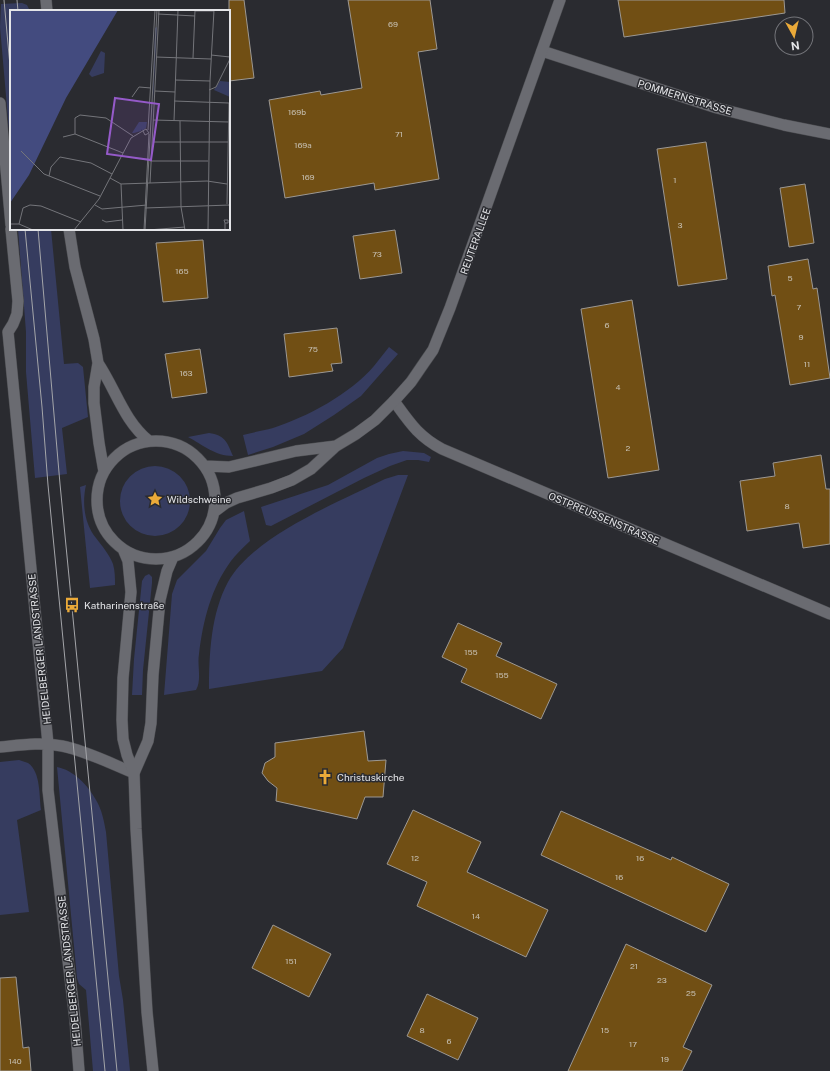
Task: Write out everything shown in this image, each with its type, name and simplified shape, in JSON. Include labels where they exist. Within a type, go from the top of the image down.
[{"type":"street","points":[[46,0],[47,10]]},
{"type":"street","name":"REUTERALLEE","points":[[214,512],[226,503],[237,498],[292,480],[311,469],[336,446],[375,420],[394,401],[420,370],[433,350],[440,334],[483,220],[560,0]]},
{"type":"street","name":"POMMERNSTRASSE","points":[[542,51],[717,108],[784,125],[830,134]]},
{"type":"street","points":[[0,103],[10,214]]},
{"type":"street","name":"HEIDELBERGER LANDSTRASSE","points":[[11,230],[18,301],[17,314],[13,324],[4,332],[48,744],[48,790],[80,1071]]},
{"type":"street","points":[[69,230],[75,267],[94,339],[98,363],[94,387],[94,403],[104,472]]},
{"type":"street","points":[[98,363],[133,425],[149,441]]},
{"type":"street","name":"OSTPREUSSENSTRASSE","points":[[394,401],[413,428],[422,437],[442,449],[830,614]]},
{"type":"street","points":[[149,441],[173,443],[185,448],[196,456],[205,466],[212,480],[215,496],[214,512],[209,527],[200,540],[188,550],[173,557],[160,559],[148,558],[135,555],[124,549],[111,537],[102,523],[98,506],[98,489],[104,472],[112,461],[122,452],[134,445],[149,441]]},
{"type":"street","name":"REUTERALLEE","points":[[205,466],[229,466],[277,455],[336,446]]},
{"type":"street","points":[[124,549],[128,561],[131,592],[123,678],[123,739],[125,750],[134,773],[136,844],[147,1012],[153,1071]]},
{"type":"street","points":[[134,773],[148,741],[151,723],[153,674],[160,600],[167,571],[173,557]]},
{"type":"street","points":[[0,747],[28,744],[48,744],[74,749],[134,773]]},
{"type":"shaded area","points":[[22,3],[27,5],[30,10],[10,10],[10,142],[0,27],[1,4]]},
{"type":"shaded area","points":[[18,230],[51,230],[64,364],[78,363],[83,367],[88,417],[62,428],[67,474],[35,478],[26,372],[26,332]]},
{"type":"shaded area","points":[[389,347],[398,354],[361,396],[304,434],[273,447],[248,455],[243,435],[269,429],[300,418],[314,411],[353,386],[374,366]]},
{"type":"shaded area","points":[[209,433],[222,437],[233,456],[227,456],[215,452],[188,437]]},
{"type":"shaded area","points":[[403,451],[424,453],[431,457],[429,462],[407,460],[390,466],[271,526],[266,525],[261,507],[328,485],[377,458]]},
{"type":"shaded area","points":[[148,466],[162,466],[175,472],[184,481],[188,487],[190,501],[188,515],[180,526],[169,534],[162,536],[148,536],[141,534],[130,526],[122,515],[120,508],[120,494],[122,487],[130,476],[141,468]]},
{"type":"shaded area","points":[[398,475],[408,475],[343,648],[322,671],[209,689],[212,634],[218,607],[228,582],[240,565],[277,535],[299,522],[385,479]]},
{"type":"shaded area","points":[[86,485],[84,499],[85,513],[92,532],[113,564],[115,572],[115,585],[90,588],[80,487]]},
{"type":"shaded area","points":[[244,511],[250,541],[237,553],[224,571],[209,605],[201,642],[198,686],[196,690],[164,695],[172,594],[177,580],[206,551],[226,520]]},
{"type":"shaded area","points":[[149,574],[152,577],[152,583],[143,670],[142,695],[132,695],[142,581],[145,576]]},
{"type":"shaded area","points":[[19,760],[28,763],[35,772],[39,785],[41,810],[17,820],[29,912],[0,915],[0,762]]},
{"type":"shaded area","points":[[57,767],[69,771],[80,779],[93,794],[104,820],[130,1071],[93,1071],[86,990],[79,984],[77,978]]},
{"type":"building","points":[[229,0],[244,0],[254,78],[230,81]]},
{"type":"building","points":[[348,0],[430,0],[437,49],[418,52],[439,179],[375,190],[374,183],[285,198],[269,100],[320,91],[321,95],[362,88]]},
{"type":"building","points":[[618,0],[784,0],[785,13],[624,37]]},
{"type":"building","points":[[706,142],[727,279],[678,286],[657,149]]},
{"type":"building","points":[[805,184],[814,243],[789,247],[780,188]]},
{"type":"building","points":[[395,230],[402,273],[360,279],[353,236]]},
{"type":"building","points":[[203,240],[208,298],[163,302],[156,243]]},
{"type":"building","points":[[808,259],[813,289],[817,288],[830,378],[790,385],[775,295],[772,296],[768,266]]},
{"type":"building","points":[[632,300],[659,470],[608,478],[581,309]]},
{"type":"building","points":[[337,328],[342,363],[331,364],[333,371],[289,377],[284,334]]},
{"type":"building","points":[[200,349],[207,393],[172,398],[165,354]]},
{"type":"building","points":[[821,455],[826,489],[830,489],[830,544],[803,548],[799,523],[747,531],[740,481],[775,476],[773,463]]},
{"type":"building","points":[[458,623],[502,643],[496,656],[557,684],[541,719],[461,682],[467,669],[442,657]]},
{"type":"building","name":"Christuskirche","points":[[364,731],[368,761],[386,760],[383,797],[365,797],[357,819],[276,801],[277,788],[268,781],[262,773],[265,763],[275,757],[275,743]]},
{"type":"building","points":[[413,810],[481,842],[467,872],[548,910],[526,957],[417,906],[427,882],[387,864]]},
{"type":"building","points":[[561,811],[671,860],[672,857],[729,884],[706,932],[541,855]]},
{"type":"building","points":[[273,925],[331,954],[309,997],[252,968]]},
{"type":"building","points":[[626,944],[712,985],[683,1047],[692,1051],[682,1071],[568,1071]]},
{"type":"building","points":[[16,977],[23,1048],[29,1047],[31,1071],[0,1071],[0,978]]},
{"type":"building","points":[[427,994],[478,1018],[458,1060],[407,1036]]},
{"type":"tram line","points":[[4,0],[10,66]]},
{"type":"tram line","points":[[17,0],[18,10]]},
{"type":"tram line","points":[[25,230],[48,485],[105,1071]]},
{"type":"tram line","points":[[38,230],[60,484],[117,1071]]},
{"type":"place","name":"Wildschweine","points":[[155,499]]},
{"type":"place","name":"Katharinenstraße","points":[[72,605]]},
{"type":"place","name":"Christuskirche","points":[[325,777]]}]
